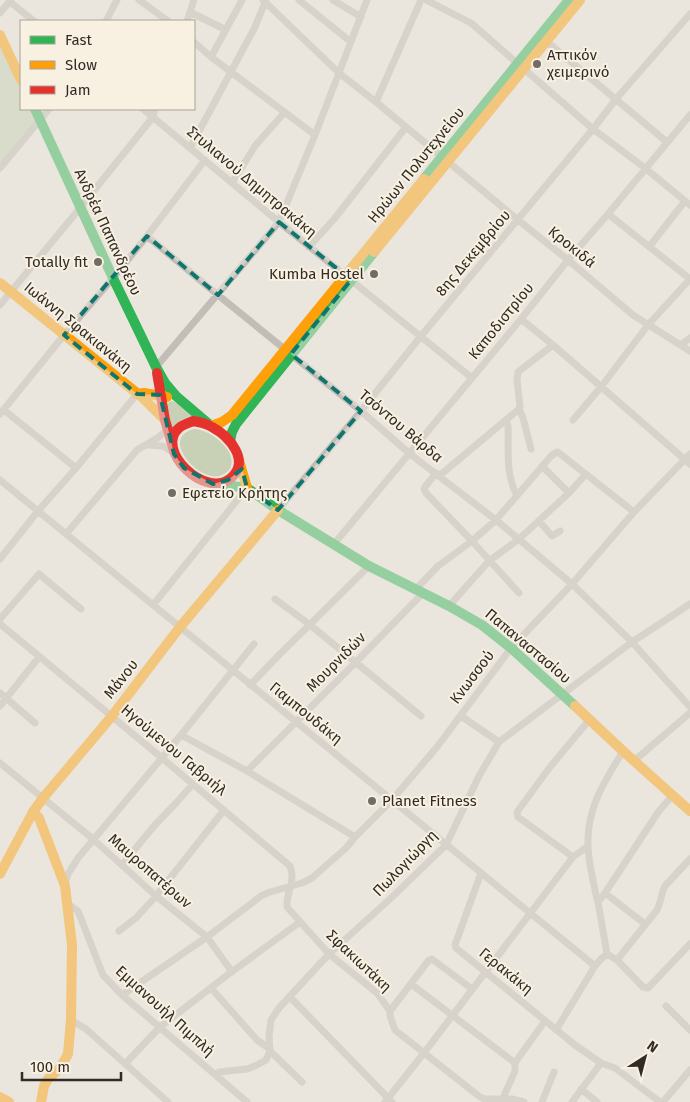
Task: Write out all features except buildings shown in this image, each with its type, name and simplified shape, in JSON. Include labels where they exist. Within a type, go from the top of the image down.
[{"type":"main road","name":"Ηρώων Πολυτεχνείου","points":[[288,351],[521,66],[569,0]]},
{"type":"main road","points":[[521,66],[546,42],[580,0]]},
{"type":"main road","points":[[0,35],[20,78]]},
{"type":"main road","name":"Ανδρέα Παπανδρέου","points":[[35,110],[156,367],[165,383],[182,402],[210,425]]},
{"type":"main road","name":"Ιωάννη Σφακιανάκη","points":[[0,283],[153,407],[166,425]]},
{"type":"main road","points":[[210,425],[226,420],[232,415],[288,351]]},
{"type":"main road","points":[[230,441],[238,421],[288,351]]},
{"type":"main road","name":"Ανδρέα Παπανδρέου","points":[[156,367],[166,425],[173,448]]},
{"type":"main road","name":"Ιωάννη Σφακιανάκη","points":[[137,394],[160,395],[182,402]]},
{"type":"main road","points":[[239,459],[238,468],[228,480],[218,484],[208,482],[195,476],[180,464],[173,448],[175,433],[187,423],[198,421],[210,425],[220,432],[236,450],[239,459],[247,488]]},
{"type":"main road","name":"Παπαναστασίου","points":[[218,484],[247,488],[278,510],[369,566],[449,606],[482,625],[511,648],[690,811]]},
{"type":"main road","name":"Μάνου","points":[[1,870],[33,812],[43,798],[112,716],[180,628],[278,510]]},
{"type":"main road","points":[[33,812],[39,818],[65,886],[72,945],[71,1020],[68,1054],[60,1068],[48,1079],[44,1086],[41,1102]]},
{"type":"main road","points":[[0,1097],[9,1102]]},
{"type":"street","points":[[107,20],[118,0]]},
{"type":"street","points":[[139,0],[167,20]]},
{"type":"street","points":[[187,20],[194,0]]},
{"type":"street","points":[[211,57],[242,0]]},
{"type":"street","points":[[299,0],[352,42]]},
{"type":"street","points":[[333,0],[361,17]]},
{"type":"street","points":[[156,367],[279,222],[352,42],[367,0]]},
{"type":"street","points":[[376,102],[421,0]]},
{"type":"street","points":[[426,0],[471,23],[593,129],[645,168],[687,203],[649,247]]},
{"type":"street","points":[[0,14],[11,1],[33,20]]},
{"type":"street","points":[[190,148],[255,27],[265,1]]},
{"type":"street","name":"Κροκιδά","points":[[265,1],[339,72],[444,160],[633,315],[680,346],[690,350]]},
{"type":"street","points":[[190,12],[226,30]]},
{"type":"street","name":"8ης Δεκεμβρίου","points":[[278,510],[616,99],[690,14]]},
{"type":"street","points":[[546,42],[667,142]]},
{"type":"street","points":[[195,43],[315,135]]},
{"type":"street","points":[[0,168],[48,110]]},
{"type":"street","name":"Στυλιανού Δημητρακάκη","points":[[144,110],[309,247],[472,378]]},
{"type":"street","points":[[0,305],[80,208],[152,116],[155,110]]},
{"type":"street","points":[[232,183],[255,146],[284,113]]},
{"type":"street","name":"Καποδιστρίου","points":[[334,544],[690,115]]},
{"type":"street","points":[[309,247],[335,218],[406,127]]},
{"type":"street","points":[[76,468],[2,412],[147,236],[205,160]]},
{"type":"street","points":[[573,420],[648,326],[690,279],[608,214]]},
{"type":"street","name":"Τσόντου Βάρδα","points":[[147,236],[361,411],[410,454],[496,520],[572,584],[632,642],[690,707]]},
{"type":"street","points":[[521,319],[688,459]]},
{"type":"street","points":[[680,346],[690,338]]},
{"type":"street","points":[[531,449],[519,408],[518,372],[553,345]]},
{"type":"street","points":[[1,557],[137,394]]},
{"type":"street","points":[[519,408],[437,474],[424,489],[519,594]]},
{"type":"street","points":[[506,420],[508,426],[508,467],[517,496]]},
{"type":"street","points":[[66,534],[138,450],[159,438],[166,425]]},
{"type":"street","points":[[145,445],[160,445],[173,448]]},
{"type":"street","points":[[569,493],[542,466],[551,456],[559,453],[634,512]]},
{"type":"street","name":"Κνωσσού","points":[[122,995],[207,937],[261,896],[312,878],[346,848],[355,836],[392,800],[461,716],[470,701],[511,648],[572,584],[634,512],[688,459]]},
{"type":"street","name":"Μουρνιδών","points":[[247,771],[355,663],[420,591],[438,566],[472,541],[496,520],[542,466]]},
{"type":"street","points":[[449,606],[489,560],[519,539],[569,493],[586,474]]},
{"type":"street","name":"Γιαμπουδάκη","points":[[0,480],[595,966]]},
{"type":"street","points":[[153,605],[247,488]]},
{"type":"street","points":[[539,521],[552,536],[560,531]]},
{"type":"street","points":[[250,685],[369,566]]},
{"type":"street","points":[[0,619],[39,574],[81,609]]},
{"type":"street","points":[[275,599],[309,624],[421,716]]},
{"type":"street","name":"Πωλογιώργη","points":[[270,1050],[271,1020],[279,1008],[329,954],[446,845],[479,776],[500,742],[632,642],[690,604]]},
{"type":"street","name":"Ηγούμενου Γαβριήλ","points":[[0,624],[290,866],[292,873],[291,886]]},
{"type":"street","points":[[65,886],[68,874],[78,858],[181,736],[254,644]]},
{"type":"street","points":[[0,706],[3,696],[39,656]]},
{"type":"street","points":[[3,696],[35,722]]},
{"type":"street","points":[[635,760],[690,713]]},
{"type":"street","points":[[461,716],[500,742]]},
{"type":"street","points":[[573,857],[518,817],[517,812],[550,767],[590,719]]},
{"type":"street","points":[[181,736],[247,771],[355,836]]},
{"type":"street","points":[[623,751],[595,801],[589,829],[588,846],[607,954],[617,960],[646,988],[650,987],[690,944]]},
{"type":"street","name":"Μαυροπατέρων","points":[[0,763],[93,839],[156,896],[207,937],[232,972]]},
{"type":"street","points":[[122,865],[154,826],[193,784]]},
{"type":"street","points":[[598,902],[673,795]]},
{"type":"street","points":[[119,931],[136,918],[156,896],[224,810]]},
{"type":"street","points":[[290,997],[388,1101],[573,857],[588,846]]},
{"type":"street","points":[[617,960],[659,906],[665,886],[690,859]]},
{"type":"street","name":"Γερακάκη","points":[[481,873],[455,945],[456,948],[556,1030],[601,1063],[615,1068],[662,1102]]},
{"type":"street","name":"Σφακιωτάκη","points":[[291,886],[287,898],[287,907],[329,954],[378,993],[390,1011],[395,1030],[480,1097],[485,1099],[512,1099],[524,1102]]},
{"type":"street","points":[[605,893],[645,924]]},
{"type":"street","name":"Εµµανουήλ Πιµπλή","points":[[68,904],[78,911],[103,974],[122,995],[216,1074],[238,1099],[247,1102]]},
{"type":"street","points":[[125,1064],[160,1027],[300,922]]},
{"type":"street","points":[[556,1030],[595,966],[607,954]]},
{"type":"street","points":[[390,1011],[431,959],[472,989]]},
{"type":"street","points":[[411,984],[515,1063]]},
{"type":"street","points":[[211,988],[257,1040],[270,1050],[302,1082]]},
{"type":"street","points":[[666,1006],[690,1030]]},
{"type":"street","points":[[71,1020],[86,1029],[168,1102]]},
{"type":"street","points":[[503,1098],[515,1071],[515,1063],[525,1046],[545,1021]]},
{"type":"street","points":[[216,1074],[257,1065],[266,1060],[270,1050]]},
{"type":"street","points":[[572,1102],[601,1063]]},
{"type":"street","points":[[662,1102],[690,1070]]},
{"type":"street","points":[[542,1102],[554,1072]]},
{"type":"street","points":[[581,1089],[597,1102]]},
{"type":"highlighted area","points":[[279,222],[351,280],[291,354],[361,411],[278,510],[247,488],[242,469],[228,480],[213,484],[184,468],[174,454],[160,395],[137,394],[64,335],[147,236],[218,295]]},
{"type":"green space","points":[[0,40],[20,84],[20,110],[32,110],[38,122],[0,163]]},
{"type":"green space","points":[[172,401],[197,417],[172,431],[167,406]]},
{"type":"green space","points":[[194,429],[215,437],[227,449],[232,463],[226,473],[219,476],[210,476],[193,466],[186,458],[181,449],[180,441],[184,434]]},
{"type":"traffic: fast","points":[[424,179],[569,0]]},
{"type":"traffic: fast","points":[[35,110],[156,367],[165,383],[176,396],[210,425]]},
{"type":"traffic: fast","points":[[230,441],[236,424],[374,252]]},
{"type":"traffic: fast","points":[[218,484],[247,488],[278,510],[369,566],[449,606],[482,625],[511,648],[575,706]]},
{"type":"traffic: slow","points":[[374,252],[580,0]]},
{"type":"traffic: slow","points":[[0,35],[20,78]]},
{"type":"traffic: slow","points":[[211,426],[222,422],[232,415],[424,179]]},
{"type":"traffic: slow","points":[[0,283],[143,398],[165,420]]},
{"type":"traffic: slow","points":[[137,394],[144,393],[167,397]]},
{"type":"traffic: slow","points":[[239,460],[247,488]]},
{"type":"traffic: slow","points":[[0,874],[33,812],[43,798],[112,716],[180,627],[278,510]]},
{"type":"traffic: slow","points":[[575,706],[690,811]]},
{"type":"traffic: slow","points":[[33,812],[39,818],[65,886],[72,945],[71,1020],[68,1054],[60,1068],[48,1079],[44,1086],[41,1102]]},
{"type":"traffic: slow","points":[[0,1097],[9,1102]]},
{"type":"traffic: jam","points":[[157,373],[165,420],[172,444]]},
{"type":"traffic: jam","points":[[193,421],[200,422],[219,431],[231,443],[238,457],[239,464],[237,471],[231,478],[220,483],[208,482],[186,469],[178,459],[173,448],[173,437],[180,427],[193,421]]},
{"type":"place","name":"Αττικόν χειμερινό","points":[[537,64]]},
{"type":"place","name":"Totally fit","points":[[98,262]]},
{"type":"place","name":"Kumba Hostel","points":[[374,274]]},
{"type":"place","name":"Εφετείο Κρήτης","points":[[172,493]]},
{"type":"place","name":"Planet Fitness","points":[[372,801]]}]
